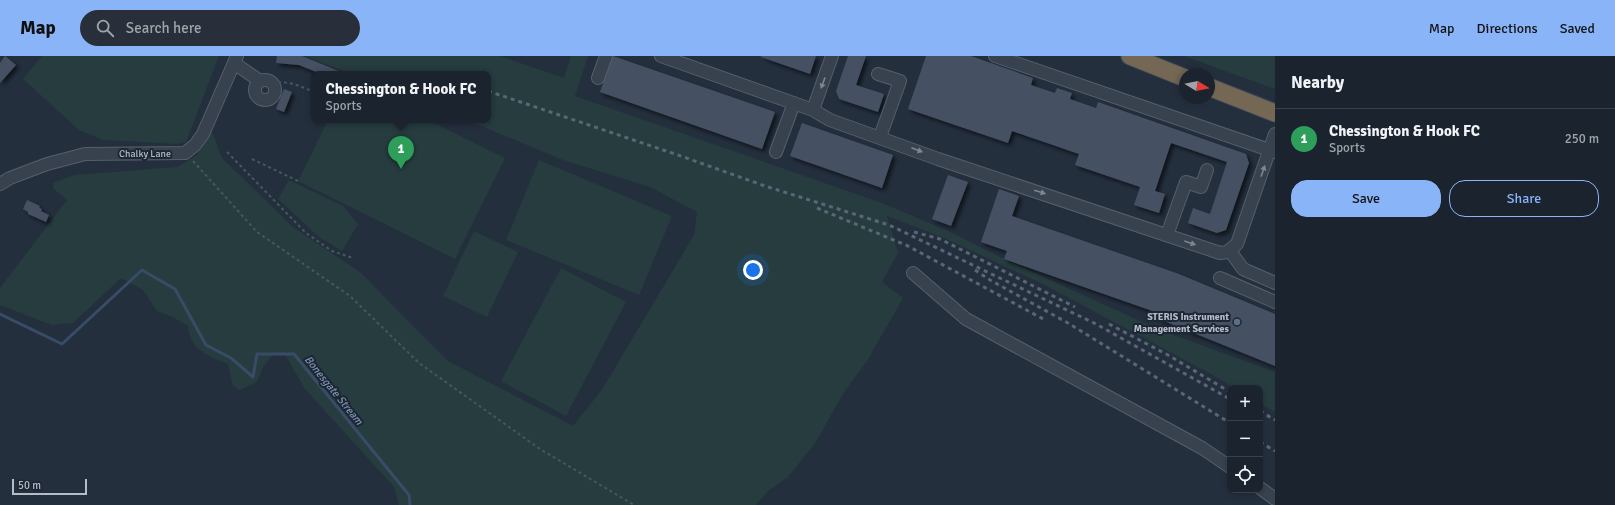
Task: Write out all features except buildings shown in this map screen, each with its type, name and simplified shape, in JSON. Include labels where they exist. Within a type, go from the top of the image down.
[{"type":"highway","points":[[1130,56],[1179,76]]},
{"type":"highway","points":[[1215,89],[1275,114]]},
{"type":"street","points":[[598,78],[606,56]]},
{"type":"street","points":[[661,56],[813,110],[830,120],[988,176],[1220,253],[1230,251],[1237,244],[1272,151],[1275,134]]},
{"type":"street","points":[[813,110],[832,56]]},
{"type":"street","points":[[995,56],[1272,151]]},
{"type":"street","points":[[235,59],[266,82]]},
{"type":"street","name":"Chalky Lane","points":[[0,184],[10,178],[46,164],[85,154],[186,153],[204,134],[235,59]]},
{"type":"street","points":[[878,74],[900,81],[880,137]]},
{"type":"street","points":[[776,152],[794,103]]},
{"type":"street","points":[[1167,235],[1186,182],[1201,187],[1207,170]]},
{"type":"street","points":[[1230,251],[1243,269],[1275,283]]},
{"type":"street","points":[[913,273],[966,319],[1202,448],[1227,465]]},
{"type":"street","points":[[1248,290],[1255,274]]},
{"type":"street","points":[[1220,278],[1275,302]]},
{"type":"street","points":[[1263,490],[1275,499]]},
{"type":"path","points":[[266,82],[281,81],[299,85],[311,91]]},
{"type":"path","points":[[227,152],[306,233],[332,251],[353,258]]},
{"type":"path","points":[[186,153],[257,232],[350,296],[419,363],[540,449],[634,505]]},
{"type":"path","points":[[252,159],[298,181]]},
{"type":"green space","points":[[42,56],[219,56],[186,142],[177,144],[103,140],[79,130],[23,79]]},
{"type":"green space","points":[[304,56],[500,56],[564,78],[571,56],[588,56],[575,96],[882,203],[948,231],[1004,259],[1160,330],[1275,372],[1275,412],[1263,405],[1263,385],[1230,385],[1045,285],[944,238],[887,216],[898,253],[882,282],[903,298],[867,361],[844,392],[816,442],[788,477],[768,491],[756,505],[399,505],[394,487],[305,389],[284,353],[274,354],[263,367],[257,382],[240,390],[233,386],[228,364],[201,351],[192,341],[188,326],[173,317],[157,311],[143,290],[121,278],[73,323],[52,325],[0,305],[0,288],[67,200],[54,189],[53,183],[74,175],[177,167],[197,155],[211,129],[222,158],[294,228],[360,272],[448,361],[573,426],[603,388],[694,235],[697,212],[650,187],[563,160],[474,123],[491,123],[491,71],[342,71]]},
{"type":"green space","points":[[1184,56],[1275,56],[1275,89]]},
{"type":"green space","points":[[327,123],[434,123],[505,158],[455,259],[298,181]]},
{"type":"green space","points":[[539,160],[672,216],[639,295],[506,240]]},
{"type":"green space","points":[[289,180],[343,206],[358,224],[342,251],[319,237],[278,199]]},
{"type":"green space","points":[[474,231],[518,252],[487,317],[443,296]]},
{"type":"green space","points":[[561,268],[626,302],[566,416],[501,381]]},
{"type":"waterway","name":"Bonesgate Stream","points":[[0,314],[62,344],[142,270],[175,289],[206,345],[231,358],[253,377],[257,354],[294,354],[409,495],[410,505]]},
{"type":"railway","points":[[491,92],[765,186],[889,225],[1096,324],[1227,397]]},
{"type":"railway","points":[[817,208],[908,246],[1045,320]]},
{"type":"railway","points":[[914,232],[940,239],[1075,307]]},
{"type":"railway","points":[[975,270],[990,280],[1068,323],[1227,421]]},
{"type":"railway","points":[[1109,324],[1168,355],[1227,390]]},
{"type":"railway","points":[[1263,413],[1275,420]]},
{"type":"railway","points":[[1263,444],[1275,451]]},
{"type":"place","name":"Chessington & Hook FC","points":[[401,169]]},
{"type":"place","name":"STERIS Instrument Management Services","points":[[1237,322]]}]
